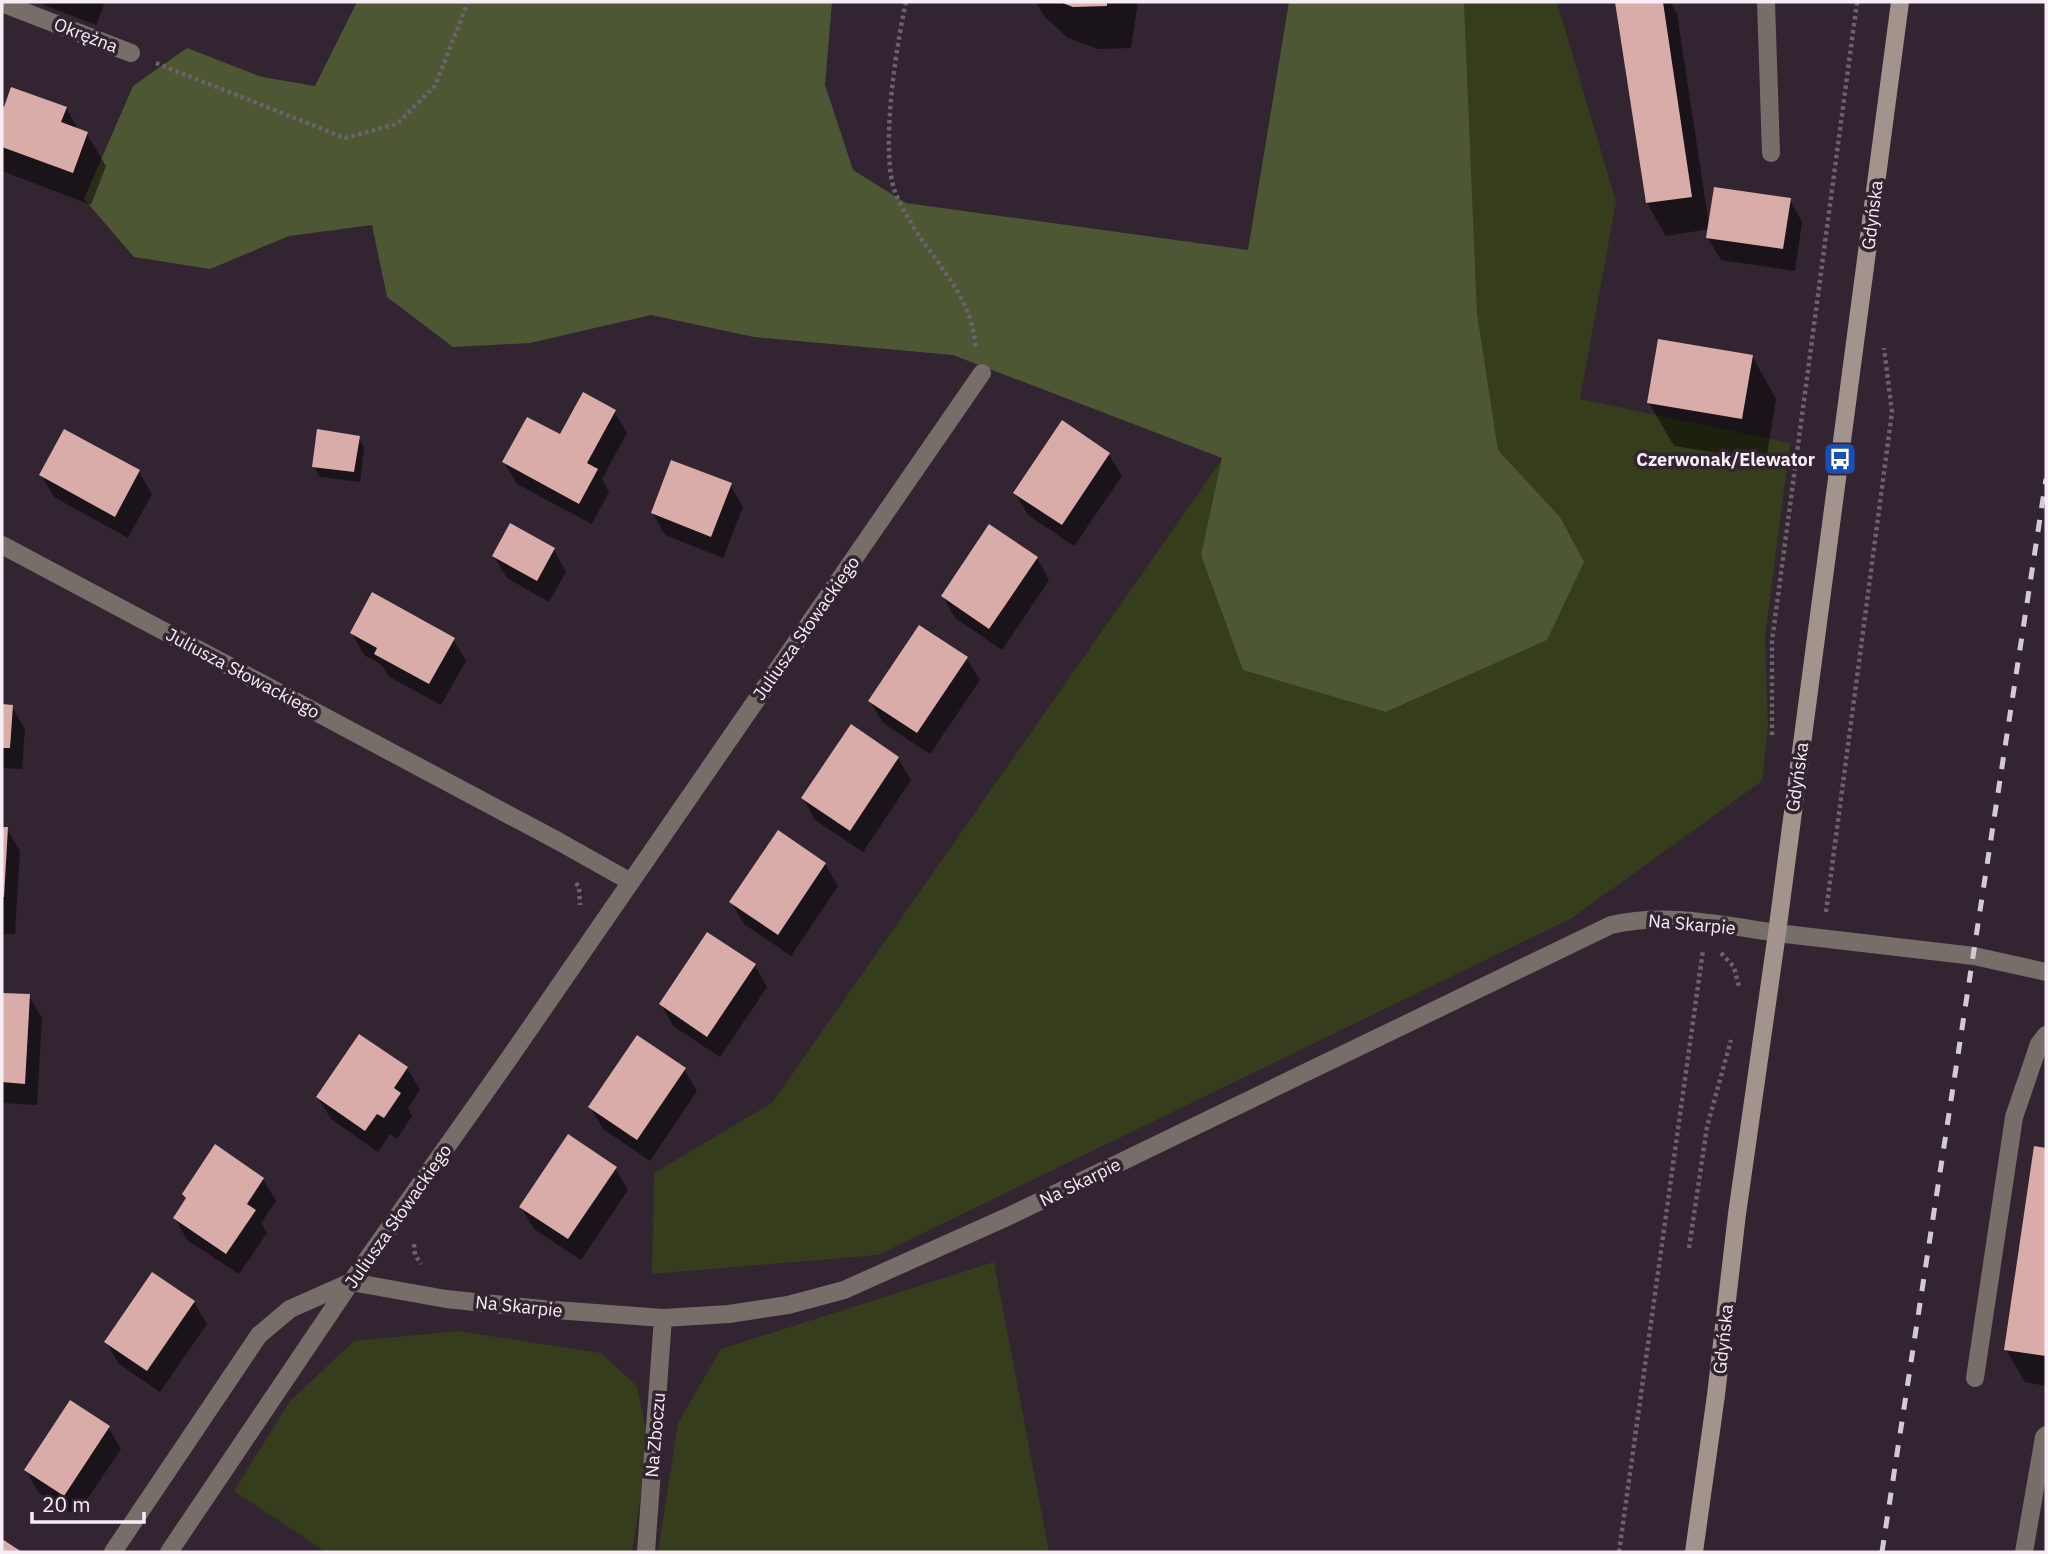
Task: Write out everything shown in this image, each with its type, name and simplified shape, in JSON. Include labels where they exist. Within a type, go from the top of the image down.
[{"type":"main road","name":"Gdyńska","points":[[1694,1552],[1900,2]]},
{"type":"street","points":[[1766,2],[1771,153]]},
{"type":"street","name":"Okrężna","points":[[2,3],[131,53]]},
{"type":"street","name":"Juliusza Słowackiego","points":[[169,1552],[351,1282],[982,373]]},
{"type":"street","name":"Juliusza Słowackiego","points":[[2,545],[631,882]]},
{"type":"street","name":"Na Skarpie","points":[[351,1282],[459,1301],[663,1318],[729,1314],[788,1305],[844,1290],[1007,1217],[1611,925],[1651,918],[1672,918],[1973,956],[2046,972]]},
{"type":"street","points":[[1975,1378],[2014,1116],[2039,1044],[2046,1035]]},
{"type":"street","points":[[113,1552],[260,1335],[290,1309],[351,1282]]},
{"type":"street","name":"Na Zboczu","points":[[646,1552],[663,1318]]},
{"type":"street","points":[[2024,1552],[2046,1435]]},
{"type":"path","points":[[131,53],[345,138],[397,124],[435,86],[468,2]]},
{"type":"path","points":[[906,2],[899,35],[891,109],[890,161],[895,191],[907,217],[964,305],[982,373]]},
{"type":"path","points":[[1772,748],[1772,641],[1857,2]]},
{"type":"path","points":[[1823,937],[1892,412],[1884,347]]},
{"type":"path","points":[[1619,1552],[1703,945]]},
{"type":"path","points":[[1691,946],[1703,945],[1723,953],[1734,967],[1741,992]]},
{"type":"path","points":[[1689,1248],[1707,1127],[1734,1030]]},
{"type":"path","points":[[416,1234],[415,1255],[419,1263],[429,1270]]},
{"type":"green space","points":[[357,2],[832,2],[825,85],[853,170],[906,203],[1248,250],[1289,2],[1464,2],[1477,313],[1498,450],[1560,517],[1584,562],[1547,640],[1386,712],[1243,670],[1201,555],[1222,458],[953,355],[754,337],[651,315],[530,343],[453,347],[387,297],[372,225],[289,236],[210,269],[134,257],[84,199],[133,86],[187,48],[262,77],[315,86]]},
{"type":"green space","points":[[1464,2],[1557,2],[1616,202],[1580,399],[1790,443],[1765,637],[1768,726],[1762,781],[1572,918],[878,1255],[652,1274],[654,1173],[772,1103],[1223,458],[1201,555],[1386,712],[1547,640],[1560,517],[1498,450],[1477,313]]},
{"type":"green space","points":[[994,1262],[1049,1552],[658,1552],[678,1423],[721,1349]]},
{"type":"green space","points":[[458,1331],[601,1353],[637,1386],[649,1445],[632,1552],[326,1552],[234,1491],[290,1401],[354,1341]]},
{"type":"building","points":[[1060,2],[1107,2],[1107,6],[1073,7]]},
{"type":"building","points":[[1615,2],[1663,2],[1692,197],[1646,203]]},
{"type":"building","points":[[11,87],[67,107],[61,122],[88,132],[73,173],[2,147],[2,106],[4,107]]},
{"type":"building","points":[[1714,187],[1791,198],[1783,249],[1706,238]]},
{"type":"building","points":[[1658,339],[1753,355],[1742,419],[1647,403]]},
{"type":"building","points":[[583,392],[616,410],[587,463],[598,469],[579,504],[502,462],[527,417],[560,434]]},
{"type":"building","points":[[1062,420],[1110,453],[1062,525],[1013,493]]},
{"type":"building","points":[[64,429],[140,470],[115,517],[39,475]]},
{"type":"building","points":[[317,429],[360,436],[354,472],[312,467]]},
{"type":"building","points":[[671,460],[732,483],[711,537],[651,513]]},
{"type":"building","points":[[510,523],[555,548],[537,581],[492,556]]},
{"type":"building","points":[[989,524],[1038,557],[989,629],[941,596]]},
{"type":"building","points":[[372,592],[455,638],[429,684],[374,654],[377,648],[350,633]]},
{"type":"building","points":[[919,625],[968,657],[917,733],[868,701]]},
{"type":"building","points":[[2,704],[13,705],[10,748],[2,748]]},
{"type":"building","points":[[851,724],[899,757],[850,831],[801,798]]},
{"type":"building","points":[[2,827],[8,827],[4,897],[2,897]]},
{"type":"building","points":[[778,830],[826,863],[778,935],[729,902]]},
{"type":"building","points":[[707,932],[756,964],[707,1037],[659,1004]]},
{"type":"building","points":[[2,993],[30,994],[25,1084],[2,1082]]},
{"type":"building","points":[[359,1034],[408,1067],[394,1088],[401,1093],[384,1118],[377,1114],[365,1131],[316,1097]]},
{"type":"building","points":[[637,1035],[686,1068],[637,1140],[588,1107]]},
{"type":"building","points":[[568,1134],[617,1167],[568,1239],[519,1207]]},
{"type":"building","points":[[215,1144],[264,1178],[247,1204],[256,1210],[226,1254],[173,1218],[186,1198],[182,1194]]},
{"type":"building","points":[[2034,1146],[2046,1148],[2046,1356],[2004,1350]]},
{"type":"building","points":[[152,1272],[195,1301],[147,1371],[104,1342]]},
{"type":"building","points":[[70,1400],[110,1426],[64,1496],[24,1470]]},
{"type":"building","points":[[2,1539],[22,1552],[2,1552]]},
{"type":"railway","points":[[1882,1552],[2046,479]]},
{"type":"place","name":"Czerwonak/Elewator","points":[[1840,459]]}]
